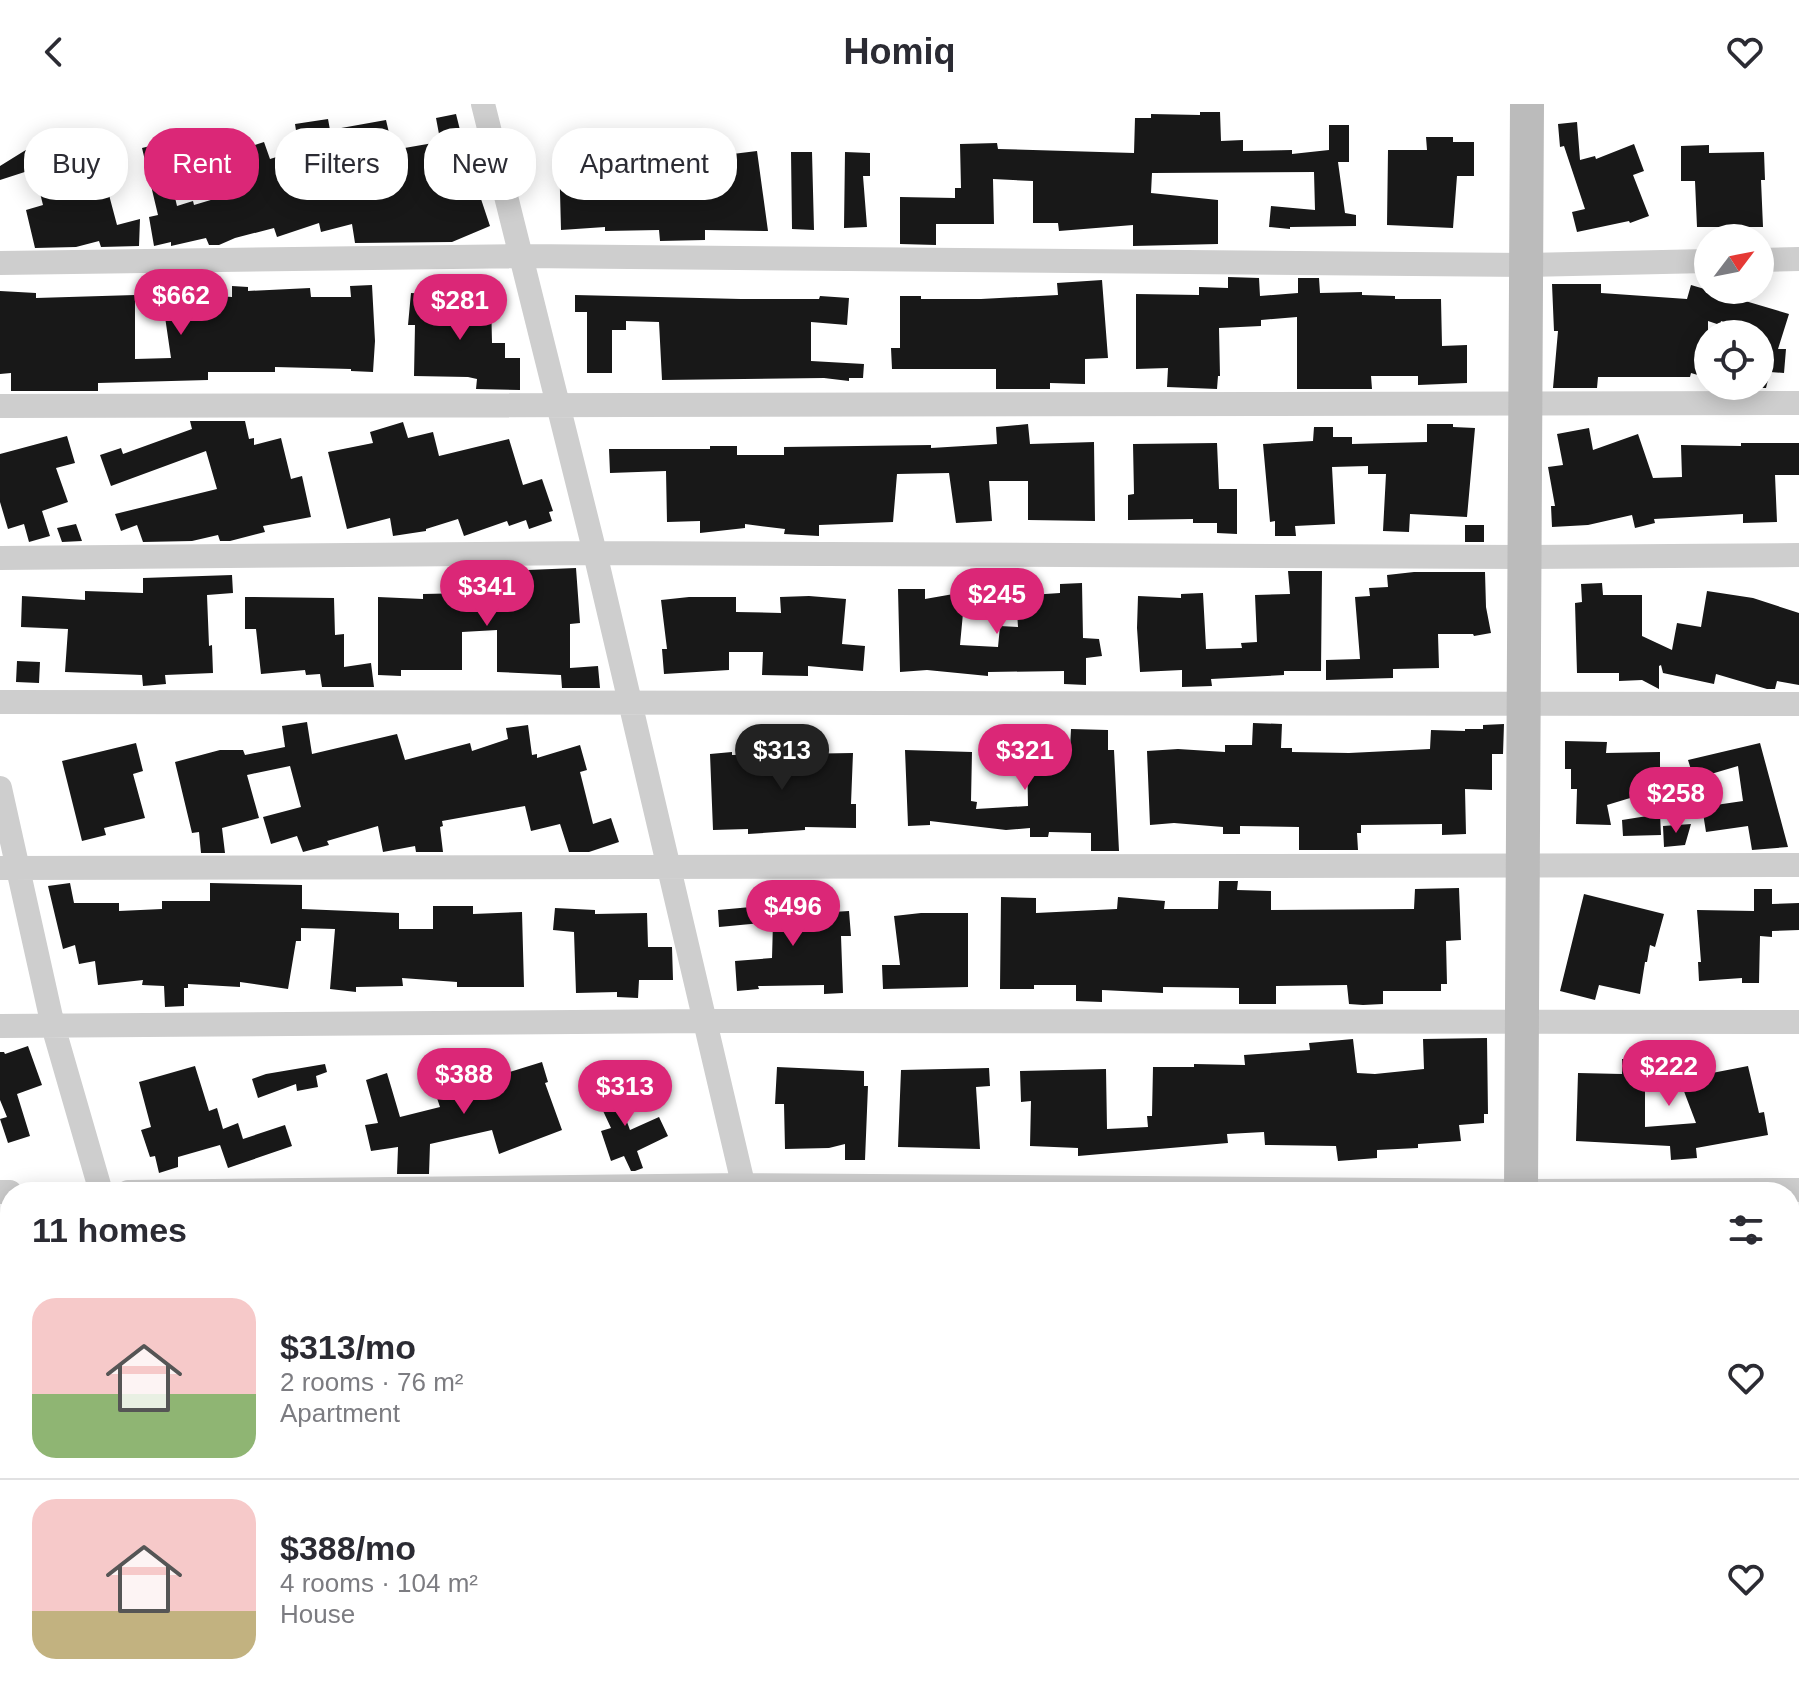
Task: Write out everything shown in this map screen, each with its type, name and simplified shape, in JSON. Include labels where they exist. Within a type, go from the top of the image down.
[{"type":"street","points":[[483,104],[595,553],[742,1182]]},
{"type":"street","points":[[1521,1182],[1527,104]]},
{"type":"street","points":[[0,263],[523,256],[1527,265],[1694,261]]},
{"type":"street","points":[[1774,260],[1799,259]]},
{"type":"street","points":[[0,406],[1799,403]]},
{"type":"street","points":[[0,558],[595,553],[1526,557],[1799,555]]},
{"type":"street","points":[[0,702],[1799,704]]},
{"type":"street","points":[[0,788],[10,868],[98,1182]]},
{"type":"street","points":[[10,868],[1799,865]]},
{"type":"street","points":[[0,1026],[706,1021],[1799,1022]]},
{"type":"building","points":[[1200,112],[1220,112],[1221,141],[1243,140],[1243,151],[1292,150],[1292,154],[1329,150],[1329,125],[1349,125],[1349,162],[1338,162],[1345,213],[1356,215],[1356,226],[1269,227],[1271,206],[1315,210],[1314,172],[1152,173],[1151,193],[1218,200],[1218,244],[1133,246],[1133,225],[1059,231],[1058,223],[1033,223],[1033,181],[993,179],[994,224],[936,224],[936,245],[900,244],[900,197],[955,198],[955,188],[961,188],[960,144],[997,143],[998,149],[1134,153],[1135,118],[1151,118],[1151,114],[1200,115]]},
{"type":"building","points":[[456,114],[460,128],[438,128],[436,118]]},
{"type":"building","points":[[328,119],[330,128],[296,128],[295,124]]},
{"type":"building","points":[[386,120],[388,128],[341,128]]},
{"type":"building","points":[[1577,122],[1580,160],[1595,156],[1596,159],[1634,144],[1644,171],[1633,175],[1649,216],[1630,223],[1577,232],[1572,212],[1585,209],[1564,146],[1560,147],[1558,124]]},
{"type":"building","points":[[1426,137],[1453,137],[1453,142],[1474,142],[1474,176],[1457,176],[1453,228],[1387,225],[1388,150],[1427,150]]},
{"type":"building","points":[[264,142],[270,159],[275,157],[275,200],[408,200],[408,147],[424,145],[424,200],[481,200],[490,226],[452,242],[355,243],[352,224],[321,232],[319,223],[277,237],[274,228],[219,245],[209,245],[206,238],[171,246],[171,242],[154,246],[149,217],[158,215],[154,200],[176,200],[177,206],[193,201],[194,205],[211,200],[259,200],[259,144]]},
{"type":"building","points":[[1709,145],[1709,153],[1764,152],[1765,180],[1761,180],[1763,224],[1697,224],[1695,181],[1681,181],[1681,146]]},
{"type":"building","points":[[24,151],[24,172],[0,180],[0,166]]},
{"type":"building","points":[[757,151],[768,231],[705,230],[705,240],[660,241],[659,230],[605,231],[605,227],[561,230],[560,200],[737,200],[737,153]]},
{"type":"building","points":[[791,152],[812,152],[814,230],[792,229]]},
{"type":"building","points":[[845,152],[870,153],[870,176],[863,176],[867,227],[844,228]]},
{"type":"building","points":[[42,200],[110,200],[117,225],[140,219],[139,246],[101,247],[99,241],[76,247],[35,248],[26,210],[43,205]]},
{"type":"building","points":[[1228,277],[1259,278],[1260,296],[1298,293],[1298,278],[1319,278],[1320,293],[1362,292],[1362,295],[1395,296],[1395,299],[1441,299],[1442,346],[1467,345],[1467,383],[1418,385],[1418,376],[1371,376],[1372,389],[1297,389],[1297,317],[1261,320],[1261,326],[1219,328],[1220,376],[1217,389],[1167,387],[1168,368],[1136,369],[1136,294],[1199,295],[1199,287],[1228,288]]},
{"type":"building","points":[[1102,280],[1108,358],[1085,359],[1085,384],[1050,383],[1050,389],[996,389],[996,369],[892,369],[891,348],[900,348],[900,296],[981,299],[1058,295],[1057,283]]},
{"type":"building","points":[[1552,284],[1601,284],[1601,293],[1687,299],[1691,285],[1694,286],[1694,304],[1755,304],[1789,314],[1778,349],[1786,349],[1784,373],[1774,372],[1774,320],[1694,320],[1694,374],[1691,373],[1690,377],[1598,377],[1597,388],[1553,388],[1558,331],[1554,331]]},
{"type":"building","points":[[372,285],[373,372],[275,367],[275,372],[208,372],[208,380],[98,383],[98,391],[11,391],[11,373],[0,374],[0,291],[36,293],[36,298],[135,295],[135,359],[171,358],[163,303],[187,303],[188,294],[232,297],[232,286],[248,287],[248,291],[310,288],[311,297],[351,297],[350,286]]},
{"type":"building","points":[[411,293],[491,298],[492,343],[505,343],[505,358],[520,358],[520,390],[476,389],[477,379],[468,377],[414,376],[415,325],[408,325]]},
{"type":"building","points":[[575,295],[849,298],[847,325],[811,322],[811,361],[864,364],[863,378],[849,378],[849,381],[824,378],[662,380],[659,322],[626,321],[626,330],[612,330],[612,373],[587,373],[587,312],[575,312]]},
{"type":"building","points":[[190,421],[245,421],[249,439],[254,438],[254,445],[281,438],[291,479],[302,476],[311,517],[263,526],[265,532],[230,541],[220,541],[218,535],[192,541],[143,542],[137,525],[121,531],[115,514],[217,489],[206,451],[111,486],[100,455],[121,448],[123,454],[192,429]]},
{"type":"building","points":[[403,422],[408,438],[433,432],[439,456],[509,439],[523,485],[542,479],[553,511],[549,512],[552,521],[529,529],[526,520],[509,526],[507,521],[464,536],[458,519],[426,531],[393,536],[390,518],[347,529],[328,452],[373,443],[370,432]]},
{"type":"building","points":[[1028,424],[1030,444],[1094,442],[1095,521],[1028,520],[1028,481],[989,481],[992,521],[956,523],[949,473],[897,474],[893,522],[819,525],[819,536],[784,534],[785,529],[745,524],[745,528],[700,533],[700,521],[667,522],[666,471],[610,473],[609,449],[737,446],[737,455],[784,455],[784,447],[931,445],[931,448],[997,444],[996,427]]},
{"type":"building","points":[[1427,424],[1475,428],[1467,517],[1410,514],[1409,532],[1383,531],[1386,474],[1368,474],[1368,466],[1332,467],[1335,524],[1295,526],[1296,536],[1275,536],[1275,521],[1270,522],[1263,444],[1313,441],[1314,427],[1333,427],[1333,437],[1352,437],[1352,444],[1427,442]]},
{"type":"building","points":[[1589,428],[1593,450],[1638,434],[1653,478],[1682,477],[1681,445],[1741,446],[1741,443],[1799,443],[1799,475],[1775,475],[1777,522],[1743,523],[1743,514],[1654,519],[1655,523],[1635,528],[1632,515],[1588,525],[1552,527],[1551,506],[1555,506],[1548,467],[1563,465],[1557,434]]},
{"type":"building","points":[[67,436],[75,463],[56,468],[68,502],[42,511],[50,536],[29,542],[24,524],[8,529],[0,502],[0,454]]},
{"type":"building","points":[[1217,443],[1219,489],[1237,489],[1237,534],[1217,533],[1217,523],[1193,523],[1193,519],[1128,520],[1128,495],[1134,494],[1133,444]]},
{"type":"building","points":[[76,524],[82,541],[62,542],[57,528]]},
{"type":"building","points":[[1465,525],[1484,525],[1484,542],[1465,542]]},
{"type":"building","points":[[576,568],[580,623],[570,624],[570,668],[598,666],[600,688],[562,688],[561,675],[497,672],[497,630],[462,632],[462,670],[401,670],[401,676],[378,675],[378,597],[423,599],[423,594],[470,593],[470,572],[488,571],[488,592],[530,590],[528,570]]},
{"type":"building","points":[[1288,571],[1322,571],[1321,671],[1284,671],[1284,675],[1211,679],[1212,686],[1182,687],[1182,670],[1140,672],[1138,596],[1181,598],[1181,594],[1203,593],[1206,649],[1242,648],[1241,643],[1257,642],[1255,595],[1290,594]]},
{"type":"building","points":[[1485,572],[1486,607],[1491,633],[1474,636],[1438,634],[1439,668],[1393,669],[1393,678],[1326,680],[1326,660],[1360,659],[1355,597],[1370,596],[1369,588],[1388,587],[1387,575]]},
{"type":"building","points":[[232,575],[233,593],[207,595],[213,673],[165,675],[166,684],[143,686],[142,675],[65,672],[68,629],[21,627],[22,596],[85,600],[85,591],[143,593],[143,578]]},
{"type":"building","points":[[1082,583],[1083,638],[1099,639],[1102,656],[1086,658],[1086,685],[1064,684],[1064,671],[988,672],[988,676],[927,670],[900,672],[898,589],[925,589],[925,599],[965,592],[960,645],[998,647],[1000,626],[1018,627],[1016,596],[1060,593],[1060,584]]},
{"type":"building","points":[[1602,583],[1603,595],[1642,595],[1642,636],[1672,650],[1677,623],[1701,627],[1707,591],[1753,598],[1799,613],[1799,685],[1777,681],[1775,689],[1767,689],[1716,674],[1714,684],[1663,673],[1661,665],[1659,689],[1642,680],[1619,681],[1619,673],[1577,673],[1575,603],[1582,602],[1581,584]]},
{"type":"building","points":[[245,597],[334,598],[335,635],[344,634],[344,667],[371,663],[374,687],[322,687],[320,674],[306,675],[305,670],[261,674],[256,629],[245,629]]},
{"type":"building","points":[[736,597],[736,612],[781,613],[780,597],[846,599],[842,644],[865,646],[863,671],[808,666],[808,676],[762,675],[763,652],[729,652],[729,670],[664,674],[662,649],[667,649],[661,600]]},
{"type":"building","points":[[17,661],[40,662],[39,683],[16,682]]},
{"type":"building","points":[[307,722],[312,754],[397,734],[405,760],[470,743],[472,751],[508,739],[506,728],[528,725],[532,755],[537,754],[537,758],[580,745],[587,770],[580,772],[593,824],[611,818],[619,842],[589,852],[569,852],[560,824],[531,831],[525,806],[442,821],[443,852],[416,852],[415,846],[383,852],[378,826],[327,841],[329,845],[303,852],[297,836],[271,844],[263,817],[301,807],[290,766],[247,775],[259,818],[222,828],[225,853],[201,853],[199,832],[192,833],[175,762],[220,750],[243,750],[245,755],[285,747],[282,726]]},
{"type":"building","points":[[1253,723],[1282,724],[1281,748],[1292,748],[1292,752],[1349,753],[1430,749],[1431,730],[1465,731],[1483,729],[1483,725],[1504,724],[1503,754],[1492,754],[1492,790],[1465,789],[1466,834],[1442,835],[1442,824],[1361,825],[1361,833],[1357,833],[1358,850],[1299,850],[1299,827],[1240,826],[1240,834],[1223,834],[1223,827],[1174,823],[1150,825],[1147,751],[1225,752],[1225,745],[1252,745]]},
{"type":"building","points":[[1071,729],[1108,730],[1108,750],[1114,750],[1119,851],[1091,851],[1091,833],[1049,832],[1048,837],[1030,837],[1030,828],[1006,830],[930,821],[930,825],[908,826],[905,750],[972,752],[971,801],[977,802],[976,809],[1028,806],[1027,751],[1070,749]]},
{"type":"building","points":[[1565,741],[1607,742],[1606,753],[1660,752],[1660,789],[1607,805],[1611,825],[1576,824],[1577,789],[1571,789],[1571,769],[1565,769]]},
{"type":"building","points":[[136,743],[143,771],[133,774],[145,818],[104,828],[106,835],[82,841],[62,761]]},
{"type":"building","points":[[1760,743],[1788,847],[1752,850],[1748,826],[1706,832],[1702,807],[1743,801],[1738,766],[1694,779],[1688,760]]},
{"type":"building","points":[[732,752],[732,755],[853,753],[851,804],[856,804],[856,828],[805,827],[805,830],[748,834],[748,829],[713,830],[710,754]]},
{"type":"building","points":[[1660,814],[1661,835],[1623,836],[1622,820]]},
{"type":"building","points":[[1691,824],[1685,845],[1664,847],[1663,826]]},
{"type":"building","points":[[1219,881],[1238,881],[1237,890],[1271,891],[1271,910],[1414,909],[1415,889],[1459,888],[1461,940],[1446,941],[1447,984],[1441,984],[1441,991],[1383,991],[1383,1004],[1363,1005],[1349,1004],[1347,985],[1276,986],[1276,1004],[1239,1004],[1239,988],[1163,987],[1163,993],[1102,990],[1102,1002],[1076,1001],[1076,985],[1000,989],[1001,897],[1036,898],[1036,913],[1117,909],[1118,897],[1165,901],[1164,909],[1218,909]]},
{"type":"building","points":[[70,883],[74,903],[119,903],[119,911],[162,909],[162,901],[210,901],[210,883],[302,885],[302,909],[399,913],[399,929],[433,929],[433,906],[473,906],[473,914],[522,912],[524,987],[457,987],[457,982],[402,978],[403,986],[356,987],[356,992],[330,989],[335,929],[301,928],[301,941],[296,941],[288,989],[240,982],[240,987],[188,984],[188,988],[184,988],[184,1006],[165,1007],[164,986],[142,985],[143,980],[98,985],[95,961],[79,964],[75,945],[63,949],[48,886]]},
{"type":"building","points":[[1754,889],[1772,889],[1772,904],[1799,903],[1799,930],[1772,931],[1772,937],[1760,936],[1759,983],[1742,983],[1742,978],[1699,981],[1698,962],[1701,962],[1697,910],[1754,911]]},
{"type":"building","points":[[1584,894],[1664,914],[1655,947],[1650,945],[1640,994],[1599,985],[1595,1000],[1560,991]]},
{"type":"building","points":[[555,908],[595,910],[595,914],[647,913],[648,947],[672,947],[673,980],[639,980],[638,998],[617,997],[617,992],[576,993],[574,932],[553,930]]},
{"type":"building","points":[[799,908],[799,914],[849,911],[851,936],[841,936],[843,993],[824,994],[824,985],[758,986],[759,989],[737,991],[735,961],[772,958],[773,922],[719,927],[718,910]]},
{"type":"building","points":[[968,913],[968,987],[883,989],[882,965],[900,965],[894,916]]},
{"type":"building","points":[[1487,1038],[1488,1114],[1484,1114],[1484,1123],[1459,1125],[1461,1141],[1377,1150],[1377,1158],[1338,1161],[1336,1146],[1265,1145],[1264,1132],[1227,1134],[1228,1143],[1078,1156],[1078,1148],[1030,1146],[1031,1101],[1021,1102],[1020,1071],[1106,1069],[1107,1129],[1148,1127],[1147,1116],[1152,1116],[1153,1067],[1245,1065],[1244,1055],[1310,1050],[1309,1043],[1353,1039],[1357,1073],[1375,1074],[1424,1069],[1423,1039]]},
{"type":"building","points":[[28,1046],[42,1085],[17,1094],[30,1136],[8,1143],[0,1119],[7,1117],[0,1100],[0,1052],[5,1054]]},
{"type":"building","points":[[1705,1054],[1712,1073],[1748,1066],[1759,1113],[1764,1112],[1768,1135],[1696,1148],[1697,1158],[1671,1160],[1670,1146],[1576,1141],[1578,1073],[1622,1074],[1622,1059],[1645,1059],[1645,1127],[1696,1123],[1674,1065]]},
{"type":"building","points":[[542,1062],[548,1082],[545,1083],[562,1130],[499,1154],[492,1130],[430,1144],[429,1174],[397,1174],[398,1147],[371,1151],[365,1125],[378,1123],[366,1080],[387,1073],[400,1117],[440,1107],[434,1089],[461,1079],[464,1086]]},
{"type":"building","points":[[325,1064],[327,1072],[316,1076],[318,1087],[297,1091],[296,1084],[258,1098],[252,1079]]},
{"type":"building","points":[[195,1066],[209,1111],[217,1108],[223,1129],[238,1123],[243,1139],[285,1125],[292,1146],[228,1168],[220,1145],[178,1157],[178,1167],[159,1173],[155,1156],[150,1157],[141,1130],[151,1127],[139,1082]]},
{"type":"building","points":[[777,1067],[864,1071],[864,1086],[868,1086],[865,1160],[845,1160],[845,1144],[829,1148],[785,1149],[784,1104],[775,1104]]},
{"type":"building","points":[[989,1068],[990,1086],[976,1087],[980,1149],[898,1147],[901,1070]]},
{"type":"building","points":[[610,1076],[630,1130],[659,1117],[668,1136],[637,1151],[643,1168],[635,1171],[631,1171],[624,1156],[611,1161],[601,1131],[611,1128],[591,1085]]}]
